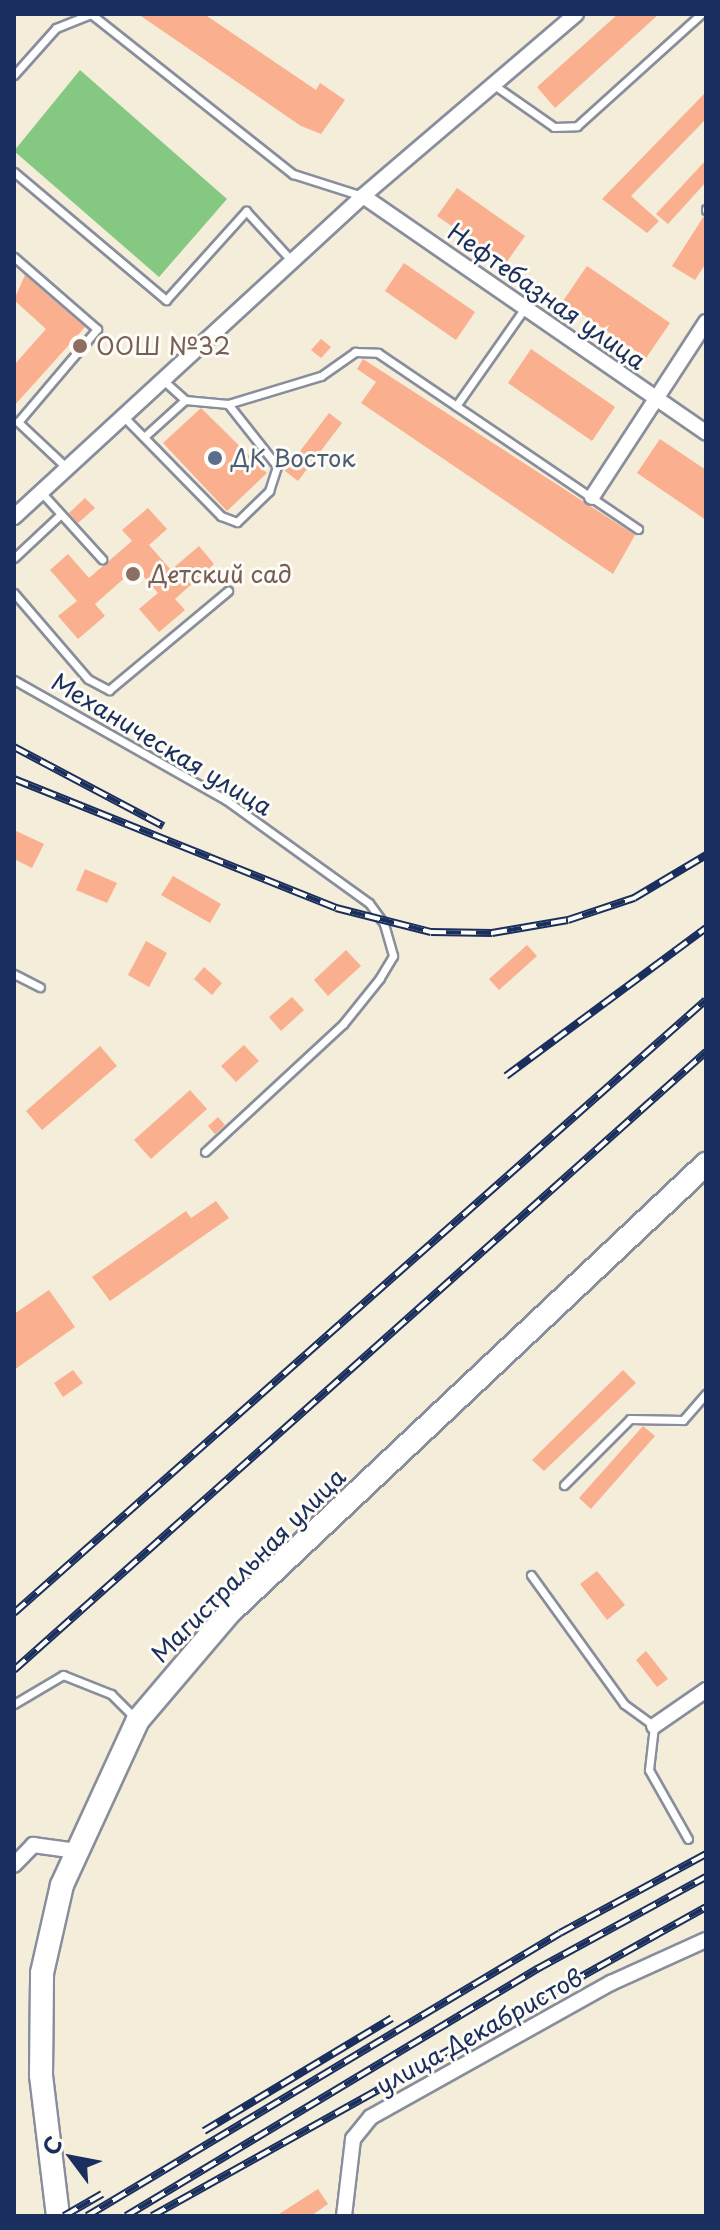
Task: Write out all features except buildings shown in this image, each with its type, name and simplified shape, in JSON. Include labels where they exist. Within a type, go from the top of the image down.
[{"type":"main road","name":"Магистральная улица","points":[[58,2216],[41,2075],[42,1973],[77,1851],[138,1720],[230,1612],[705,1166]]},
{"type":"street","points":[[14,517],[363,196],[576,14]]},
{"type":"street","name":"Нефтебазная улица","points":[[363,196],[706,433]]},
{"type":"street","points":[[592,497],[706,322]]},
{"type":"street","points":[[654,1726],[706,1690]]},
{"type":"street","points":[[14,1865],[33,1845],[77,1851]]},
{"type":"street","name":"улица Декабристов","points":[[344,2216],[353,2139],[371,2117],[611,1983],[706,1940]]},
{"type":"lane","points":[[14,75],[56,28],[91,14],[293,174],[363,196]]},
{"type":"lane","points":[[494,85],[554,127],[577,126],[701,14]]},
{"type":"lane","points":[[14,172],[166,300],[246,211],[292,261]]},
{"type":"lane","points":[[14,257],[97,329],[18,422],[67,468]]},
{"type":"lane","points":[[456,406],[525,308]]},
{"type":"lane","points":[[163,380],[185,400],[228,404],[321,376],[355,352],[378,353],[638,529]]},
{"type":"lane","points":[[144,437],[185,400]]},
{"type":"lane","points":[[123,416],[221,516],[237,522],[269,491],[277,466],[228,404]]},
{"type":"lane","points":[[41,492],[102,559]]},
{"type":"lane","points":[[14,558],[61,514]]},
{"type":"lane","points":[[14,593],[88,679],[109,690],[228,591]]},
{"type":"lane","name":"Механическая улица","points":[[14,680],[226,800],[369,903],[384,924],[393,956],[380,978],[343,1024],[205,1152]]},
{"type":"lane","points":[[14,974],[40,987]]},
{"type":"lane","points":[[564,1485],[630,1419],[683,1420],[706,1394]]},
{"type":"lane","points":[[531,1575],[624,1704],[654,1726],[649,1770],[688,1839]]},
{"type":"lane","points":[[14,1704],[63,1675],[111,1694],[138,1720]]},
{"type":"green space","points":[[80,70],[227,199],[159,277],[14,151]]},
{"type":"railway","points":[[14,747],[163,826]]},
{"type":"railway","points":[[14,779],[336,908],[431,932],[492,933],[568,920],[634,898],[706,855]]},
{"type":"railway","points":[[506,1076],[706,928]]},
{"type":"railway","points":[[14,1613],[706,1000]]},
{"type":"railway","points":[[14,1670],[706,1052]]},
{"type":"railway","points":[[87,2216],[560,1933],[706,1854]]},
{"type":"railway","points":[[126,2216],[537,1969],[706,1877]]},
{"type":"railway","points":[[152,2216],[706,1907]]},
{"type":"railway","points":[[204,2131],[392,2018]]},
{"type":"railway","points":[[64,2216],[102,2194]]},
{"type":"place","name":"ООШ №32","points":[[80,346]]},
{"type":"place","name":"ДК Восток","points":[[215,458]]},
{"type":"place","name":"Детский сад","points":[[133,574]]}]
